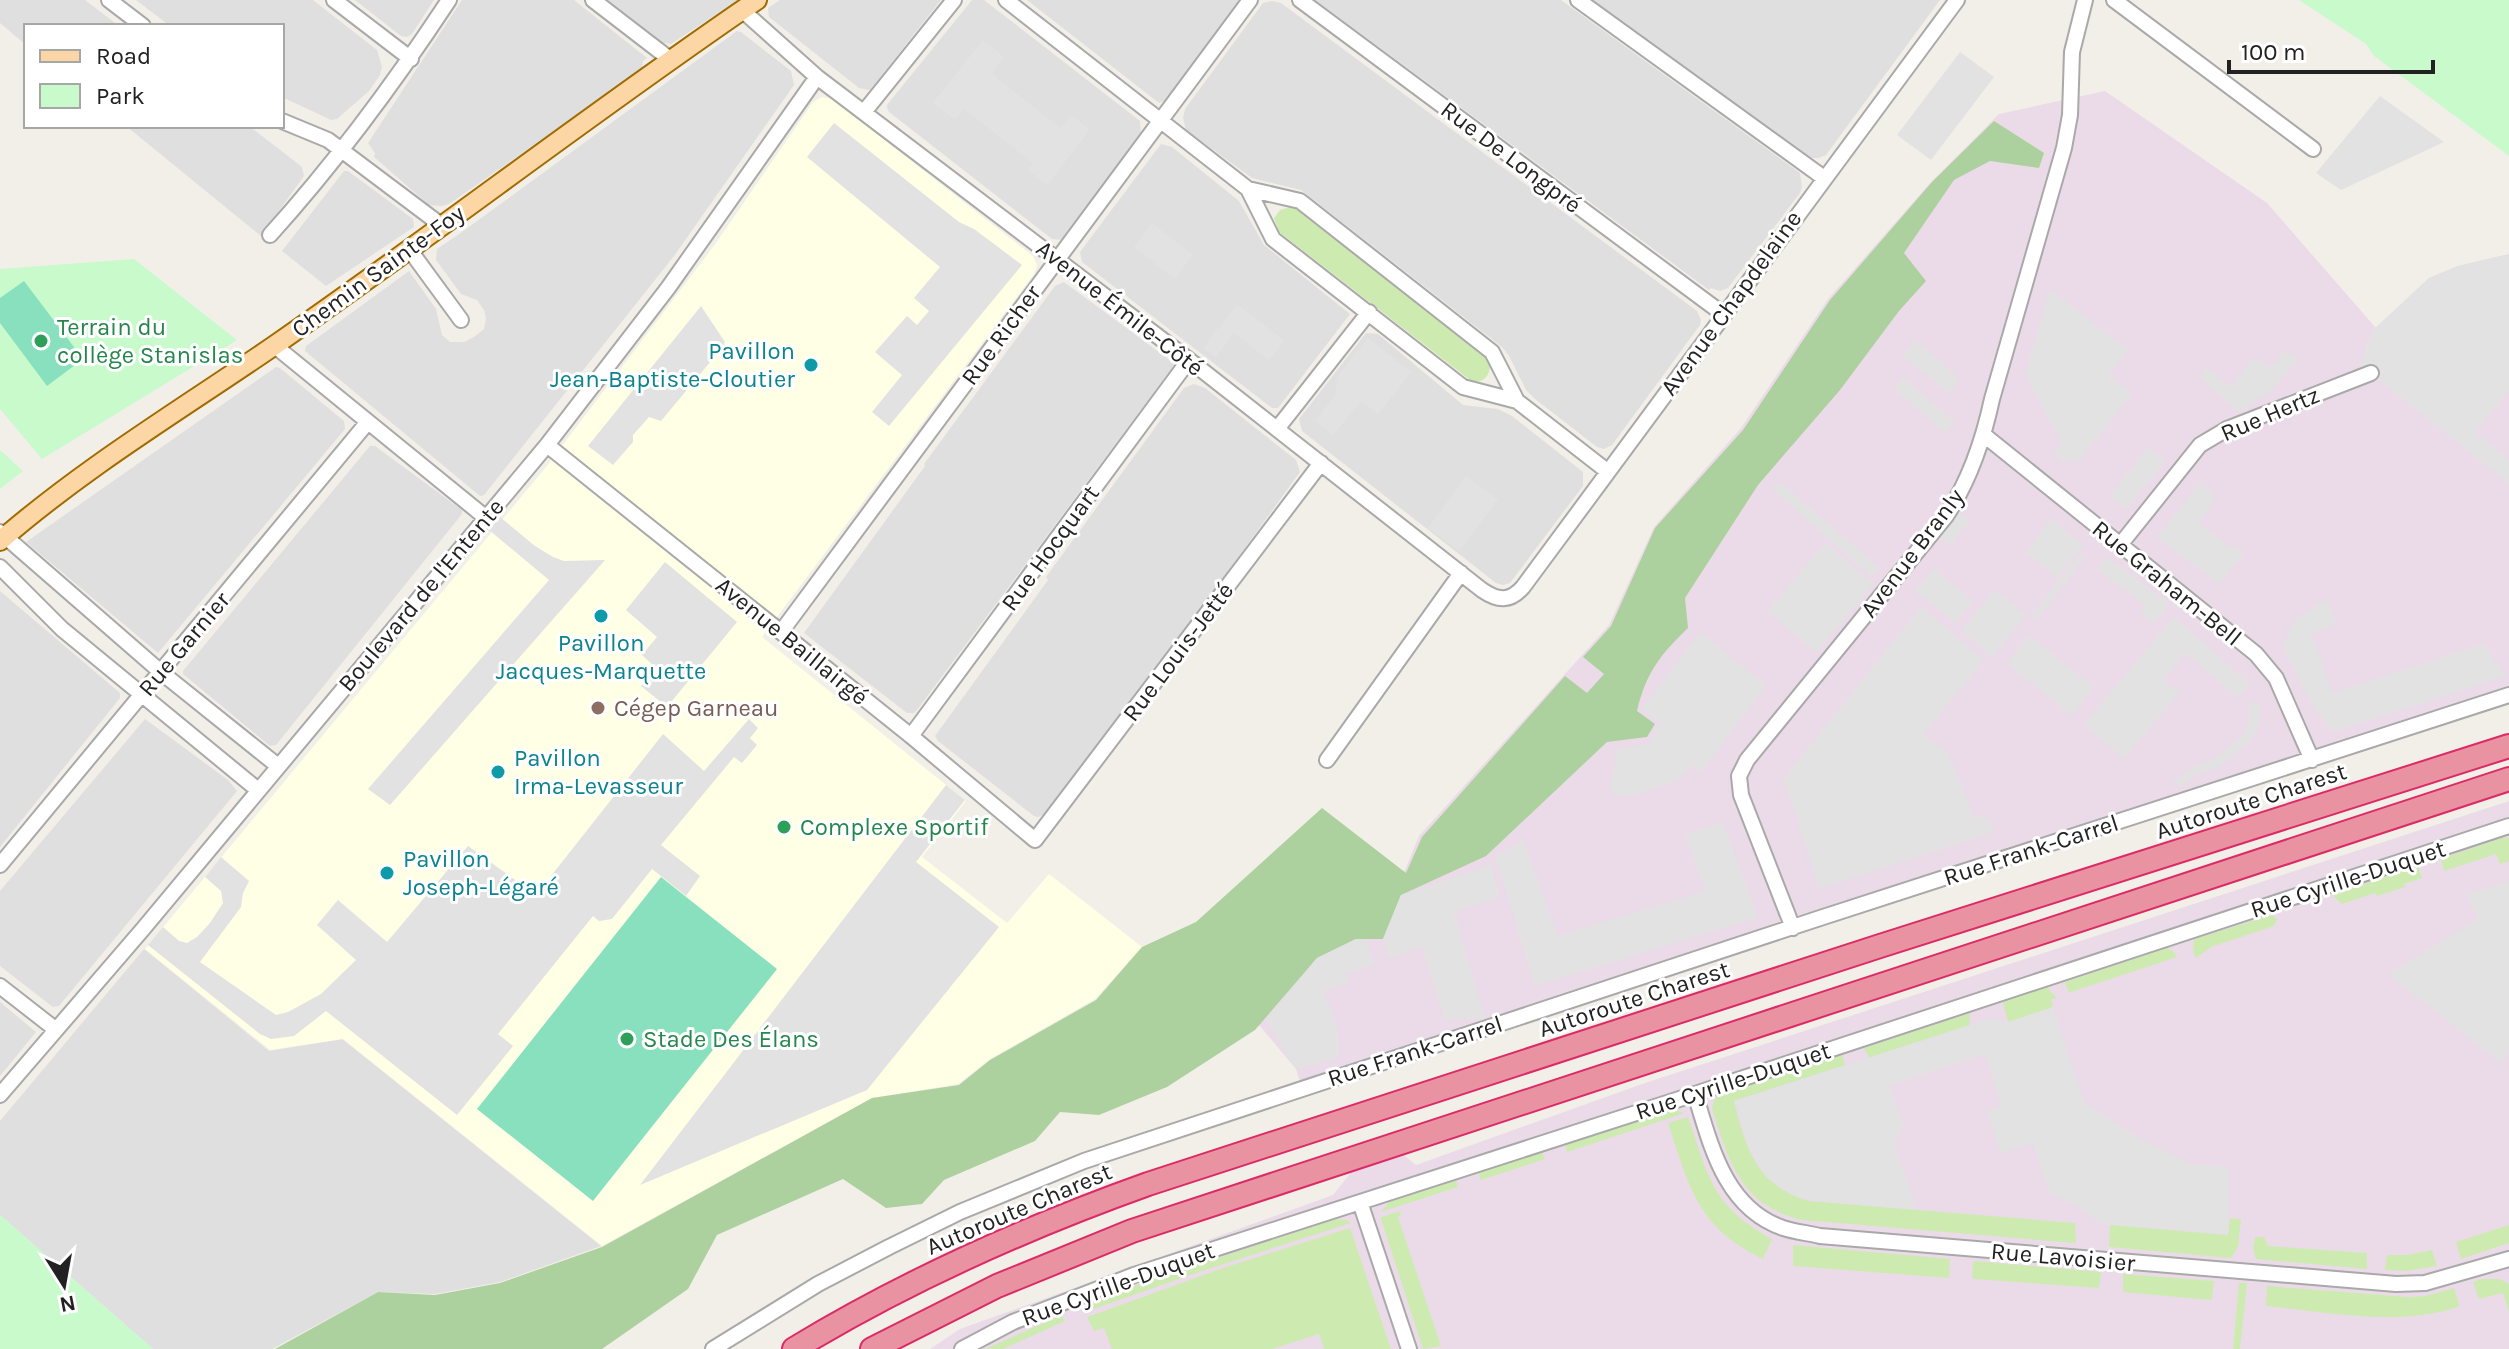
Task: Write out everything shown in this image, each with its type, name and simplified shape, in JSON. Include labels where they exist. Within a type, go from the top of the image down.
[{"type":"highway","name":"Autoroute Charest","points":[[794,1349],[975,1253],[1136,1189],[2509,746]]},
{"type":"highway","points":[[872,1349],[997,1286],[1143,1227],[2509,779]]},
{"type":"main road","name":"Chemin Sainte-Foy","points":[[2,537],[70,483],[275,346],[750,5]]},
{"type":"street","points":[[109,0],[140,24]]},
{"type":"street","points":[[334,0],[411,59]]},
{"type":"street","points":[[270,235],[411,59],[449,0]]},
{"type":"street","points":[[593,0],[671,60]]},
{"type":"street","points":[[864,112],[954,0]]},
{"type":"street","points":[[1006,0],[1248,189],[1273,239],[1463,387],[1517,401],[1607,471]]},
{"type":"street","name":"Rue Richer","points":[[781,632],[1250,0]]},
{"type":"street","name":"Rue De Longpré","points":[[1300,0],[1723,314]]},
{"type":"street","points":[[1578,0],[1824,178]]},
{"type":"street","name":"Avenue Chapdelaine","points":[[1502,599],[1517,593],[1957,0]]},
{"type":"street","name":"Avenue Branly","points":[[1793,928],[1741,795],[1739,776],[1946,516],[1966,484],[1984,435],[2064,148],[2070,115],[2072,52],[2085,0]]},
{"type":"street","points":[[2114,0],[2313,149]]},
{"type":"street","name":"Avenue Émile-Côté","points":[[750,5],[817,77],[1189,360],[1461,573],[1489,594],[1502,599]]},
{"type":"street","name":"Boulevard de l'Entente","points":[[0,1095],[143,929],[547,445],[668,288],[817,77]]},
{"type":"street","points":[[284,122],[328,140],[441,225]]},
{"type":"street","points":[[1248,189],[1300,201],[1492,352],[1517,401]]},
{"type":"street","points":[[409,249],[461,320]]},
{"type":"street","points":[[1277,429],[1369,312]]},
{"type":"street","points":[[275,346],[485,517]]},
{"type":"street","name":"Rue Hocquart","points":[[911,736],[1189,360]]},
{"type":"street","name":"Rue Hertz","points":[[2120,545],[2200,445],[2227,429],[2371,373]]},
{"type":"street","name":"Rue Garnier","points":[[0,865],[367,423]]},
{"type":"street","name":"Rue Graham-Bell","points":[[1984,435],[2256,654],[2276,678],[2312,760]]},
{"type":"street","name":"Avenue Baillairgé","points":[[547,445],[911,736],[1035,840]]},
{"type":"street","name":"Rue Louis-Jetté","points":[[1035,840],[1321,463]]},
{"type":"street","points":[[2,537],[162,673],[278,766]]},
{"type":"street","points":[[0,567],[62,629],[258,790]]},
{"type":"street","points":[[1327,760],[1461,573]]},
{"type":"street","name":"Rue Frank-Carrel","points":[[713,1349],[818,1284],[1021,1184],[1174,1129],[2509,695]]},
{"type":"street","name":"Rue Cyrille-Duquet","points":[[962,1349],[1013,1322],[1134,1275],[2509,826]]},
{"type":"street","points":[[0,986],[55,1029]]},
{"type":"street","name":"Rue Lavoisier","points":[[1695,1094],[1715,1156],[1736,1195],[1756,1215],[1783,1228],[1820,1236],[2396,1284],[2425,1283],[2509,1259]]},
{"type":"street","points":[[1360,1202],[1409,1349]]},
{"type":"shaded area","points":[[0,0],[85,0],[116,24],[24,24],[24,43],[0,23]]},
{"type":"shaded area","points":[[136,0],[313,0],[377,50],[382,67],[369,91],[337,119],[331,120],[284,98],[284,24],[167,24]]},
{"type":"shaded area","points":[[355,0],[434,0],[407,37],[401,36]]},
{"type":"shaded area","points":[[462,0],[574,0],[647,58],[643,61],[642,70],[449,204],[429,205],[374,157],[375,153],[368,143]]},
{"type":"shaded area","points":[[606,0],[738,0],[671,44],[659,42]]},
{"type":"shaded area","points":[[780,0],[941,0],[870,90],[859,88],[769,17],[768,8]]},
{"type":"shaded area","points":[[972,0],[984,0],[1140,121],[1141,134],[1063,240],[1052,239],[887,108]]},
{"type":"shaded area","points":[[1027,0],[1239,0],[1166,100],[1159,103]]},
{"type":"shaded area","points":[[1315,0],[1561,0],[1800,173],[1800,193],[1728,288],[1709,290]]},
{"type":"shaded area","points":[[1592,0],[1940,0],[1826,155],[1811,158]]},
{"type":"shaded area","points":[[1263,3],[1281,3],[1697,311],[1700,325],[1612,445],[1604,449],[1597,447],[1535,399],[1526,390],[1503,348],[1301,190],[1252,178],[1186,130],[1183,118],[1185,109]]},
{"type":"shaded area","points":[[737,31],[791,71],[794,85],[674,256],[484,495],[480,496],[305,351],[306,346],[409,271],[436,309],[442,335],[450,342],[464,342],[474,337],[484,329],[484,310],[477,300],[461,294],[436,260],[437,249]]},
{"type":"shaded area","points":[[983,40],[1004,57],[992,74],[1060,128],[1071,115],[1090,130],[1047,185],[1028,170],[1033,163],[964,109],[955,120],[933,103]]},
{"type":"shaded area","points":[[1960,52],[1994,77],[1931,160],[1897,135]]},
{"type":"shaded area","points":[[2105,91],[2267,203],[2376,328],[2429,278],[2458,266],[2509,254],[2509,691],[1784,920],[1303,1091],[1296,1069],[1259,1025],[1227,978],[1405,870],[1419,836],[1609,625],[1654,527],[1741,428],[1828,299],[1930,183],[1999,114]]},
{"type":"shaded area","points":[[2380,96],[2444,142],[2341,190],[2316,173]]},
{"type":"shaded area","name":"Cégep Garneau","points":[[822,97],[832,99],[1033,256],[1037,265],[1034,274],[762,637],[966,801],[922,857],[1007,923],[1049,874],[1142,947],[1095,999],[990,1059],[958,1084],[872,1098],[602,1246],[343,1039],[270,1050],[145,949],[546,467],[716,243],[813,102]]},
{"type":"shaded area","points":[[834,123],[959,222],[974,229],[1022,265],[889,426],[872,412],[902,375],[875,352],[907,316],[917,325],[929,311],[914,298],[940,267],[807,157]]},
{"type":"shaded area","points":[[128,128],[252,128],[302,167],[304,176],[261,236]]},
{"type":"shaded area","points":[[1161,144],[1172,147],[1239,201],[1264,245],[1350,314],[1278,408],[1272,408],[1082,262],[1080,252]]},
{"type":"shaded area","points":[[344,171],[413,219],[414,227],[326,286],[282,251]]},
{"type":"shaded area","points":[[1152,223],[1193,255],[1175,279],[1134,247]]},
{"type":"shaded area","points":[[2509,254],[2509,391],[2475,432],[2509,460],[2509,484],[2360,365],[2373,330],[2429,278],[2458,266]]},
{"type":"shaded area","points":[[1064,282],[1175,364],[917,710],[907,713],[804,633],[1055,286]]},
{"type":"shaded area","points":[[2050,289],[2129,349],[2109,375],[2132,394],[2078,462],[2062,461],[2054,453],[2062,443],[2025,375]]},
{"type":"shaded area","points":[[1237,304],[1285,341],[1269,360],[1234,333],[1215,357],[1203,348]]},
{"type":"shaded area","points":[[701,306],[725,342],[661,421],[649,417],[613,465],[588,446]]},
{"type":"shaded area","points":[[1366,333],[1378,334],[1463,405],[1498,409],[1512,416],[1583,472],[1583,486],[1510,583],[1496,583],[1302,431],[1299,419]]},
{"type":"shaded area","points":[[1368,338],[1411,372],[1378,414],[1361,401],[1333,435],[1315,421],[1335,395],[1337,377]]},
{"type":"shaded area","points":[[1916,340],[1960,379],[1949,393],[1902,356]]},
{"type":"shaded area","points":[[2286,350],[2298,359],[2270,392],[2239,412],[2199,377],[2207,367],[2230,387],[2255,357],[2270,368]]},
{"type":"shaded area","points":[[276,367],[344,421],[345,429],[158,653],[26,542]]},
{"type":"shaded area","points":[[1903,377],[1955,422],[1945,433],[1893,388]]},
{"type":"shaded area","points":[[1194,384],[1205,388],[1296,460],[1300,472],[1163,661],[1160,660],[1045,814],[1034,816],[935,736],[1184,388]]},
{"type":"shaded area","points":[[370,446],[375,446],[462,510],[462,514],[276,745],[270,746],[183,671]]},
{"type":"shaded area","points":[[2148,447],[2165,461],[2127,509],[2110,496]]},
{"type":"shaded area","points":[[1466,476],[1498,500],[1459,551],[1428,528]]},
{"type":"shaded area","points":[[1780,482],[1880,568],[1872,577],[1773,490]]},
{"type":"shaded area","points":[[2200,483],[2216,497],[2199,523],[2232,549],[2235,546],[2244,554],[2219,584],[2157,537]]},
{"type":"shaded area","points":[[1960,512],[1970,521],[1950,545],[1940,537]]},
{"type":"shaded area","points":[[500,517],[553,557],[564,561],[605,560],[390,805],[368,789],[549,580],[489,530]]},
{"type":"shaded area","points":[[2051,519],[2083,545],[2057,578],[2026,552]]},
{"type":"shaded area","points":[[1825,543],[1874,584],[1816,652],[1767,611]]},
{"type":"shaded area","points":[[2080,554],[2085,558],[2036,620],[2031,616]]},
{"type":"shaded area","points":[[2107,557],[2169,603],[2153,624],[2141,614],[2145,605],[2097,569]]},
{"type":"shaded area","points":[[665,562],[737,622],[667,707],[641,686],[656,668],[642,655],[657,637],[626,610]]},
{"type":"shaded area","points":[[1934,569],[1973,601],[1955,623],[1915,591]]},
{"type":"shaded area","points":[[1995,590],[2026,615],[1992,657],[1961,631]]},
{"type":"shaded area","points":[[0,591],[120,693],[120,698],[0,847]]},
{"type":"shaded area","points":[[2328,599],[2336,624],[2312,633],[2332,693],[2484,644],[2505,676],[2333,732],[2313,706],[2283,647],[2294,620]]},
{"type":"shaded area","points":[[1921,607],[1984,660],[1923,735],[1948,752],[1973,816],[1990,818],[1993,832],[1819,889],[1784,778]]},
{"type":"shaded area","points":[[2174,617],[2250,684],[2237,697],[2186,653],[2163,680],[2179,693],[2124,759],[2084,724]]},
{"type":"shaded area","points":[[1700,632],[1766,686],[1701,772],[1692,765],[1678,780],[1636,795],[1610,793],[1617,749],[1648,744],[1661,723],[1642,709]]},
{"type":"shaded area","points":[[2029,636],[2094,687],[2072,715],[2007,664]]},
{"type":"shaded area","points":[[2249,702],[2260,703],[2259,726],[2250,742],[2221,766],[2192,776],[2181,786],[2173,781],[2218,756],[2245,733],[2249,724]]},
{"type":"shaded area","points":[[145,719],[228,780],[237,791],[59,1006],[53,1007],[0,966],[0,891]]},
{"type":"shaded area","points":[[749,719],[758,728],[750,738],[757,745],[742,763],[734,757],[661,845],[700,876],[686,896],[652,869],[612,919],[599,921],[593,916],[498,1034],[513,1046],[457,1115],[326,1011],[294,1036],[271,1039],[260,1034],[148,945],[163,927],[179,941],[187,943],[210,923],[223,903],[221,891],[205,877],[221,857],[249,881],[241,907],[200,962],[276,1015],[288,1012],[321,994],[356,960],[317,925],[338,900],[387,942],[468,846],[536,895],[663,734],[704,771]]},
{"type":"shaded area","points":[[946,785],[965,800],[916,862],[999,927],[867,1090],[640,1185]]},
{"type":"shaded area","points":[[2509,801],[2509,1349],[930,1349],[960,1329],[1333,1195],[1380,1136],[1416,1165],[1645,1083]]},
{"type":"shaded area","points":[[1723,822],[1758,917],[1535,986],[1495,856],[1524,841],[1558,936],[1705,891],[1685,834]]},
{"type":"shaded area","points":[[1491,865],[1499,897],[1454,912],[1485,1018],[1445,1020],[1422,947],[1389,958],[1383,939],[1401,895]]},
{"type":"shaded area","points":[[2509,881],[2509,1053],[2501,1063],[2388,974],[2478,919],[2466,895]]},
{"type":"shaded area","points":[[1356,939],[1366,939],[1375,964],[1347,973],[1349,982],[1324,991],[1339,1032],[1338,1057],[1296,1069],[1266,1020],[1317,958]]},
{"type":"shaded area","points":[[144,949],[269,1051],[342,1039],[601,1246],[500,1282],[435,1294],[378,1292],[272,1349],[153,1349],[0,1215],[0,1121]]},
{"type":"shaded area","points":[[0,1002],[36,1032],[0,1076]]},
{"type":"shaded area","points":[[2053,1007],[2084,1102],[2132,1134],[2190,1164],[2228,1167],[2228,1234],[2102,1224],[2079,1207],[2049,1192],[2033,1143],[2001,1153],[1987,1111],[2001,1105],[1985,1054],[1890,1085],[1904,1127],[1894,1141],[1917,1210],[1814,1201],[1790,1194],[1767,1178],[1748,1147],[1735,1101],[1988,1019],[2008,1022]]},
{"type":"green space","points":[[2299,0],[2509,0],[2509,156],[2374,56],[2366,44]]},
{"type":"green space","points":[[1994,121],[2044,153],[2039,168],[1990,161],[1954,180],[1904,253],[1926,281],[1899,311],[1840,390],[1758,485],[1685,598],[1688,628],[1655,665],[1637,711],[1655,724],[1647,737],[1607,742],[1486,856],[1401,895],[1383,939],[1356,939],[1317,958],[1255,1030],[1167,1087],[1099,1115],[1060,1112],[1035,1141],[944,1180],[922,1204],[886,1208],[843,1179],[717,1235],[688,1289],[602,1349],[275,1349],[378,1292],[435,1295],[500,1283],[602,1247],[872,1098],[959,1085],[990,1060],[1096,1000],[1142,947],[1196,922],[1322,808],[1406,873],[1422,837],[1565,676],[1587,693],[1604,674],[1583,657],[1611,626],[1655,528],[1743,430],[1830,300],[1932,182]]},
{"type":"green space","points":[[1296,208],[1485,357],[1490,367],[1486,377],[1477,382],[1470,380],[1279,232],[1274,218],[1280,210]]},
{"type":"green space","points":[[134,259],[237,340],[42,459],[0,409],[0,269]]},
{"type":"green space","name":"Terrain du collège Stanislas","points":[[24,281],[83,359],[47,386],[0,323],[0,298]]},
{"type":"green space","points":[[0,450],[23,471],[0,489]]},
{"type":"green space","points":[[2509,838],[2509,861],[2500,864],[2496,854],[2444,871],[2441,859]]},
{"type":"green space","points":[[2418,866],[2422,878],[2404,884],[2405,887],[2342,904],[2334,897],[2334,894]]},
{"type":"green space","name":"Stade Des Élans","points":[[661,877],[777,969],[593,1201],[477,1109]]},
{"type":"green space","points":[[2272,915],[2277,919],[2274,926],[2211,947],[2196,958],[2194,939]]},
{"type":"green space","points":[[2167,948],[2177,957],[2068,991],[2065,982]]},
{"type":"green space","points":[[2047,987],[2057,999],[2051,999],[2053,1007],[2011,1022],[2007,1020],[2003,1002]]},
{"type":"green space","points":[[1970,1013],[1969,1026],[1869,1058],[1864,1048]]},
{"type":"green space","points":[[1842,1055],[1845,1065],[1734,1101],[1749,1150],[1756,1163],[1777,1186],[1809,1201],[2075,1223],[2076,1242],[1802,1220],[1781,1213],[1751,1193],[1740,1179],[1725,1147],[1712,1109],[1714,1100],[1720,1095]]},
{"type":"green space","points":[[1673,1110],[1685,1113],[1567,1152],[1565,1145]]},
{"type":"green space","points":[[1688,1117],[1715,1188],[1737,1215],[1772,1239],[1763,1259],[1724,1234],[1710,1219],[1690,1186],[1668,1123]]},
{"type":"green space","points":[[1542,1152],[1545,1159],[1481,1180],[1478,1173]]},
{"type":"green space","points":[[1456,1180],[1458,1187],[1381,1212],[1389,1202]]},
{"type":"green space","points":[[1400,1211],[1398,1217],[1441,1346],[1423,1349],[1381,1219]]},
{"type":"green space","points":[[0,1215],[153,1349],[0,1349]]},
{"type":"green space","points":[[2230,1218],[2241,1219],[2238,1247],[2231,1258],[2109,1247],[2110,1225],[2228,1235]]},
{"type":"green space","points":[[1336,1219],[1351,1223],[1085,1312],[1084,1306],[1139,1284]]},
{"type":"green space","points":[[2509,1225],[2509,1243],[2461,1259],[2456,1242]]},
{"type":"green space","points":[[1350,1228],[1391,1349],[1324,1349],[1319,1334],[1272,1349],[1112,1349],[1104,1328],[1094,1331],[1087,1317],[1226,1267]]},
{"type":"green space","points":[[2255,1237],[2264,1237],[2268,1246],[2367,1253],[2367,1269],[2256,1259],[2253,1248]]},
{"type":"green space","points":[[1793,1245],[1950,1259],[1949,1278],[1793,1266]]},
{"type":"green space","points":[[2432,1250],[2437,1266],[2406,1271],[2385,1270],[2387,1255]]},
{"type":"green space","points":[[1973,1261],[2101,1272],[2099,1288],[1974,1279]]},
{"type":"green space","points":[[2123,1274],[2214,1281],[2212,1298],[2123,1292]]},
{"type":"green space","points":[[2500,1279],[2509,1284],[2509,1312],[2503,1293],[2479,1299],[2473,1282]]},
{"type":"green space","points":[[2239,1283],[2247,1283],[2240,1349],[2233,1349]]},
{"type":"green space","points":[[2267,1286],[2408,1297],[2454,1288],[2459,1304],[2458,1307],[2435,1313],[2412,1316],[2339,1314],[2266,1306]]},
{"type":"green space","points":[[1062,1315],[1065,1321],[1003,1349],[985,1349]]},
{"type":"place","name":"Terrain du collège Stanislas","points":[[41,341]]},
{"type":"place","name":"Pavillon Jean-Baptiste-Cloutier","points":[[811,365]]},
{"type":"place","name":"Pavillon Jacques-Marquette","points":[[601,616]]},
{"type":"place","name":"Cégep Garneau","points":[[598,708]]},
{"type":"place","name":"Pavillon Irma-Levasseur","points":[[498,772]]},
{"type":"place","name":"Complexe Sportif","points":[[784,827]]},
{"type":"place","name":"Pavillon Joseph-Légaré","points":[[387,873]]},
{"type":"place","name":"Stade Des Élans","points":[[627,1039]]}]
